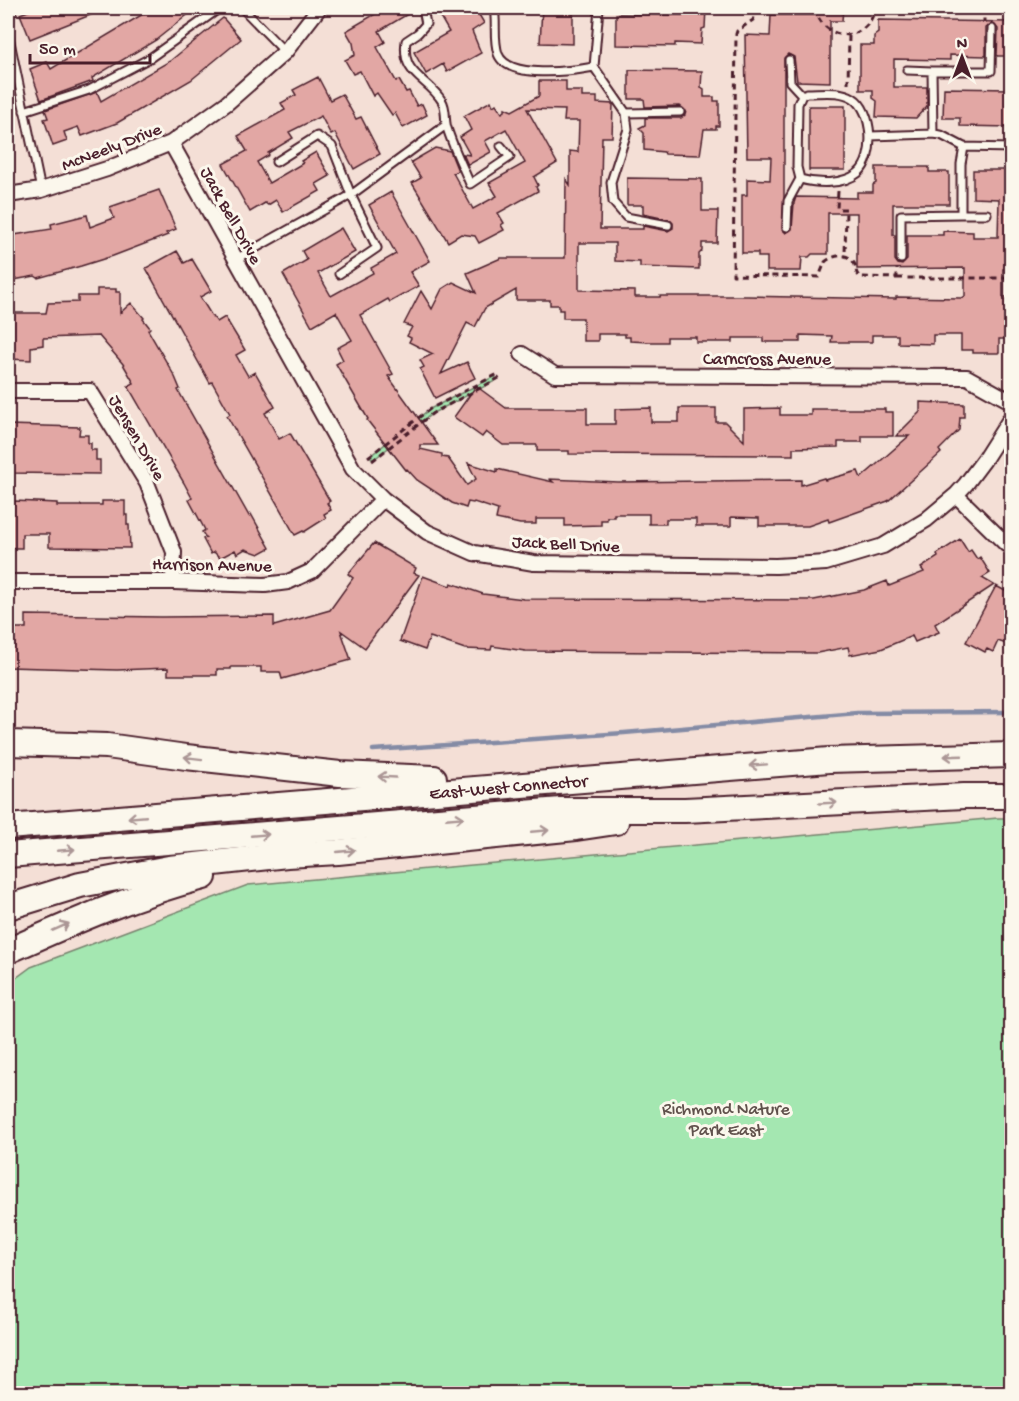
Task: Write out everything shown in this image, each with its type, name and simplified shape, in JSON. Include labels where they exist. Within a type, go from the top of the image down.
[{"type":"highway","points":[[8,743],[107,746],[340,774],[408,778],[491,777],[550,781]]},
{"type":"highway","name":"East-West Connector","points":[[8,827],[829,760],[1011,754]]},
{"type":"highway","name":"East-West Connector","points":[[8,855],[561,810],[685,810],[1011,795]]},
{"type":"highway","points":[[8,907],[80,885],[169,868],[576,828],[685,810]]},
{"type":"highway","points":[[8,951],[102,909],[171,885],[287,855]]},
{"type":"street","name":"McNeely Drive","points":[[8,195],[41,190],[107,169],[171,143],[227,103],[285,52],[319,8]]},
{"type":"street","name":"Jack Bell Drive","points":[[171,143],[353,469],[383,499],[427,532],[474,554],[534,563],[776,566],[826,563],[882,546],[926,520],[956,495],[984,460],[1011,416]]},
{"type":"street","name":"Carncross Avenue","points":[[522,354],[555,375],[967,377],[1011,402]]},
{"type":"street","name":"Jensen Drive","points":[[8,391],[90,391],[147,483],[174,552],[173,582]]},
{"type":"street","points":[[956,495],[1011,547]]},
{"type":"street","name":"Harrison Avenue","points":[[8,582],[173,582],[265,585],[288,582],[312,571],[383,499]]},
{"type":"lane","points":[[8,20],[13,8]]},
{"type":"lane","points":[[24,111],[89,90],[150,58],[220,8]]},
{"type":"lane","points":[[243,8],[285,52]]},
{"type":"lane","points":[[494,8],[495,42],[500,57],[508,65],[539,72],[571,71],[594,67]]},
{"type":"lane","points":[[599,8],[594,67],[626,113],[628,129],[611,182],[613,202],[626,217],[669,225]]},
{"type":"lane","points":[[423,9],[426,24],[418,33],[405,41],[404,54],[414,75],[431,87],[443,102],[446,125],[470,184],[510,157],[501,146]]},
{"type":"lane","points":[[907,70],[991,71],[992,29]]},
{"type":"lane","points":[[8,32],[41,190]]},
{"type":"lane","points":[[789,60],[790,82],[802,95]]},
{"type":"lane","points":[[932,71],[933,134]]},
{"type":"lane","points":[[800,179],[819,182],[838,181],[860,172],[865,164],[870,136],[866,112],[855,99],[848,95],[813,93],[802,95]]},
{"type":"lane","points":[[787,227],[788,201],[800,179],[797,167],[798,104],[802,95]]},
{"type":"lane","points":[[626,113],[680,112]]},
{"type":"lane","points":[[236,259],[351,195],[446,125]]},
{"type":"lane","points":[[870,136],[933,134],[941,135],[964,147],[1011,148]]},
{"type":"lane","points":[[276,162],[318,136],[332,146],[351,195],[377,248],[339,274]]},
{"type":"lane","points":[[961,214],[961,164],[964,147]]},
{"type":"lane","points":[[901,259],[901,215],[987,214]]},
{"type":"path","points":[[758,8],[753,20],[736,34],[733,275],[819,277],[823,265],[830,258],[838,255],[845,256],[853,262],[860,278],[1011,278]]},
{"type":"path","points":[[815,8],[825,27],[834,33],[849,34],[862,29],[869,23],[874,8]]},
{"type":"path","points":[[922,8],[924,10],[947,8]]},
{"type":"path","points":[[848,95],[849,34]]},
{"type":"path","points":[[838,181],[837,209],[846,209],[845,256]]},
{"type":"path","points":[[897,278],[897,265],[901,265],[901,259]]},
{"type":"path","points":[[368,458],[430,409],[499,376],[433,413],[372,461]]},
{"type":"green space","points":[[495,376],[497,380],[433,413],[373,460],[370,456],[430,409]]},
{"type":"green space","name":"Richmond Nature Park East","points":[[1012,818],[1011,1393],[8,1393],[8,984],[31,967],[248,885]]},
{"type":"building","points":[[36,8],[108,8],[30,39],[20,14]]},
{"type":"building","points":[[153,8],[196,8],[156,40],[92,78],[93,81],[41,100],[30,69],[47,62],[51,69]]},
{"type":"building","points":[[374,8],[418,8],[379,31],[385,42],[377,47],[396,81],[399,80],[406,92],[409,91],[417,106],[422,104],[427,115],[403,128],[395,113],[392,115],[377,93],[373,96],[360,71],[353,74],[345,60],[355,55],[353,43],[346,31],[377,13]]},
{"type":"building","points":[[435,8],[475,8],[484,23],[472,31],[481,53],[447,72],[443,64],[426,74],[414,52],[449,32]]},
{"type":"building","points":[[542,8],[573,8],[573,44],[540,43]]},
{"type":"building","points":[[687,8],[706,8],[701,44],[616,45],[616,14],[687,15]]},
{"type":"building","points":[[817,8],[843,8],[842,21],[830,21],[830,82],[797,81],[794,57],[788,54],[784,58],[782,229],[786,233],[792,229],[796,197],[857,198],[857,192],[873,192],[873,185],[876,183],[876,167],[929,167],[929,172],[949,172],[949,204],[893,204],[895,260],[902,265],[907,260],[907,235],[943,235],[943,231],[973,232],[973,237],[998,237],[999,199],[973,198],[973,170],[1011,170],[1011,269],[1003,269],[1003,297],[1011,301],[1010,339],[999,339],[999,353],[973,353],[973,350],[961,350],[961,335],[933,335],[933,344],[898,343],[898,335],[872,335],[872,342],[831,342],[832,336],[800,335],[800,342],[763,342],[763,338],[733,338],[733,342],[696,342],[696,337],[667,337],[667,342],[650,342],[630,341],[630,337],[625,337],[625,334],[598,334],[598,341],[583,341],[583,318],[563,318],[563,310],[559,310],[559,305],[550,305],[550,300],[516,300],[516,290],[485,308],[475,327],[467,323],[441,374],[467,362],[475,378],[435,398],[420,369],[424,367],[420,360],[433,354],[409,342],[411,338],[407,336],[412,327],[404,324],[421,291],[432,309],[442,289],[453,282],[476,293],[467,273],[501,258],[565,258],[566,179],[570,185],[570,151],[578,152],[579,121],[564,121],[565,110],[527,109],[557,163],[534,177],[538,191],[498,213],[504,223],[501,225],[504,230],[479,243],[475,236],[461,234],[448,242],[412,183],[421,178],[411,162],[435,148],[450,151],[458,171],[453,173],[473,209],[497,196],[489,183],[525,163],[506,129],[485,141],[491,152],[468,165],[463,154],[470,155],[460,137],[471,130],[464,116],[491,101],[493,106],[496,104],[502,113],[505,108],[512,111],[539,96],[539,81],[566,81],[566,91],[582,91],[582,97],[597,97],[597,103],[613,104],[612,137],[602,137],[600,229],[643,229],[643,226],[668,231],[673,228],[670,220],[643,214],[643,205],[627,205],[627,178],[702,179],[702,211],[718,211],[717,243],[702,243],[699,269],[640,267],[640,262],[615,261],[615,243],[579,243],[579,290],[635,291],[635,297],[747,296],[896,299],[896,297],[962,298],[965,296],[965,268],[857,269],[857,213],[828,213],[828,254],[812,254],[809,257],[802,257],[801,271],[767,271],[767,257],[758,257],[758,253],[742,253],[742,195],[747,195],[747,179],[770,180],[771,157],[747,157],[745,35],[770,36],[771,15],[816,15]]},
{"type":"building","points":[[223,18],[241,39],[191,80],[117,123],[82,136],[78,127],[64,132],[67,141],[53,146],[44,119],[48,118],[45,110],[97,92],[101,101],[170,61]]},
{"type":"building","points":[[878,20],[1011,22],[1011,56],[997,56],[998,29],[992,23],[986,28],[986,56],[950,55],[950,60],[894,59],[894,87],[927,87],[927,106],[916,118],[876,117],[877,101],[873,98],[873,90],[860,90],[860,45],[874,45],[874,36],[878,33]]},
{"type":"building","points":[[629,70],[702,71],[701,87],[704,89],[704,97],[714,97],[714,101],[719,101],[719,126],[716,126],[716,129],[704,129],[700,155],[665,154],[644,150],[644,133],[639,128],[645,125],[645,118],[681,118],[686,111],[680,106],[645,107],[644,99],[629,99]]},
{"type":"building","points":[[318,77],[330,100],[342,94],[356,119],[361,117],[380,154],[354,169],[335,133],[331,135],[321,116],[289,132],[293,138],[257,162],[269,183],[303,163],[301,161],[316,152],[330,176],[316,184],[320,191],[283,212],[276,200],[268,205],[265,203],[250,212],[223,164],[247,151],[238,136],[285,110],[281,103],[296,95],[293,90]]},
{"type":"building","points":[[944,88],[1011,89],[1011,127],[960,126],[960,118],[943,118]]},
{"type":"building","points":[[809,106],[845,106],[845,170],[809,170]]},
{"type":"building","points":[[159,190],[176,229],[166,233],[168,235],[81,266],[38,278],[35,276],[8,281],[8,236],[52,229],[51,224],[87,215],[90,227],[114,218],[110,207]]},
{"type":"building","points":[[391,192],[430,261],[410,272],[419,286],[390,302],[388,299],[360,315],[393,374],[388,376],[438,445],[420,445],[420,449],[442,454],[442,457],[448,458],[467,485],[476,479],[468,463],[497,472],[497,469],[553,482],[550,479],[618,482],[801,480],[801,485],[858,471],[861,478],[909,436],[896,436],[920,412],[920,402],[964,404],[964,417],[960,417],[959,430],[939,450],[941,453],[888,501],[829,522],[828,519],[808,526],[759,526],[759,518],[731,517],[731,526],[696,526],[696,519],[666,519],[666,524],[649,524],[649,514],[614,514],[614,517],[601,520],[601,525],[565,526],[565,519],[536,519],[536,524],[520,524],[496,519],[498,510],[474,502],[468,502],[466,508],[452,503],[406,470],[367,420],[336,364],[343,360],[337,348],[352,340],[336,312],[312,326],[283,274],[307,260],[302,251],[341,228],[355,252],[318,273],[331,296],[373,273],[371,268],[396,254],[369,205]]},
{"type":"building","points":[[177,251],[184,263],[192,259],[211,291],[200,297],[213,318],[217,322],[225,317],[245,350],[236,355],[248,376],[255,372],[275,407],[265,413],[279,439],[290,433],[330,501],[327,503],[331,510],[324,514],[326,518],[304,532],[295,535],[227,416],[230,414],[212,382],[210,383],[146,268]]},
{"type":"building","points":[[97,289],[116,289],[116,292],[120,292],[120,313],[131,303],[144,318],[150,328],[148,330],[175,377],[180,389],[178,390],[249,516],[251,514],[270,548],[259,554],[245,549],[237,554],[235,550],[220,558],[214,552],[211,554],[203,539],[206,538],[202,532],[205,530],[189,500],[192,498],[128,386],[134,383],[123,364],[99,336],[43,338],[43,345],[31,347],[31,360],[8,359],[8,313],[46,313],[48,303],[78,302],[78,296],[97,296]]},
{"type":"building","points":[[476,386],[506,408],[587,408],[587,424],[615,424],[615,409],[651,408],[651,422],[679,422],[679,408],[716,408],[716,422],[725,422],[744,441],[744,409],[780,408],[780,415],[811,415],[811,409],[885,409],[885,412],[893,412],[893,436],[862,436],[862,442],[838,442],[838,447],[793,448],[793,455],[569,454],[569,451],[537,451],[537,445],[503,445],[486,432],[482,437],[454,417]]},
{"type":"building","points":[[8,425],[80,427],[79,435],[88,435],[91,450],[96,450],[96,460],[100,460],[100,474],[8,473]]},
{"type":"building","points":[[14,501],[81,506],[102,505],[102,501],[125,501],[130,548],[49,547],[49,534],[22,534],[22,548],[8,548],[8,504],[14,504]]},
{"type":"building","points":[[960,539],[968,552],[971,550],[977,559],[980,557],[990,573],[982,578],[994,585],[935,624],[939,632],[915,642],[912,636],[881,649],[850,655],[848,647],[817,653],[525,651],[492,646],[491,650],[465,649],[430,637],[425,650],[400,641],[423,576],[450,586],[451,583],[483,594],[524,599],[814,600],[864,590],[887,581],[889,586],[924,572],[921,568]]},
{"type":"building","points":[[374,543],[416,568],[414,573],[419,575],[365,648],[341,631],[351,660],[282,679],[280,672],[261,672],[261,667],[217,669],[217,675],[168,675],[168,668],[117,670],[8,667],[8,628],[26,628],[26,615],[274,616],[274,626],[330,610],[353,578],[348,574]]},
{"type":"building","points":[[996,586],[1011,594],[1011,646],[998,641],[993,652],[987,649],[985,652],[966,642]]},
{"type":"waterway","points":[[373,750],[624,733],[857,713],[1012,712]]}]
